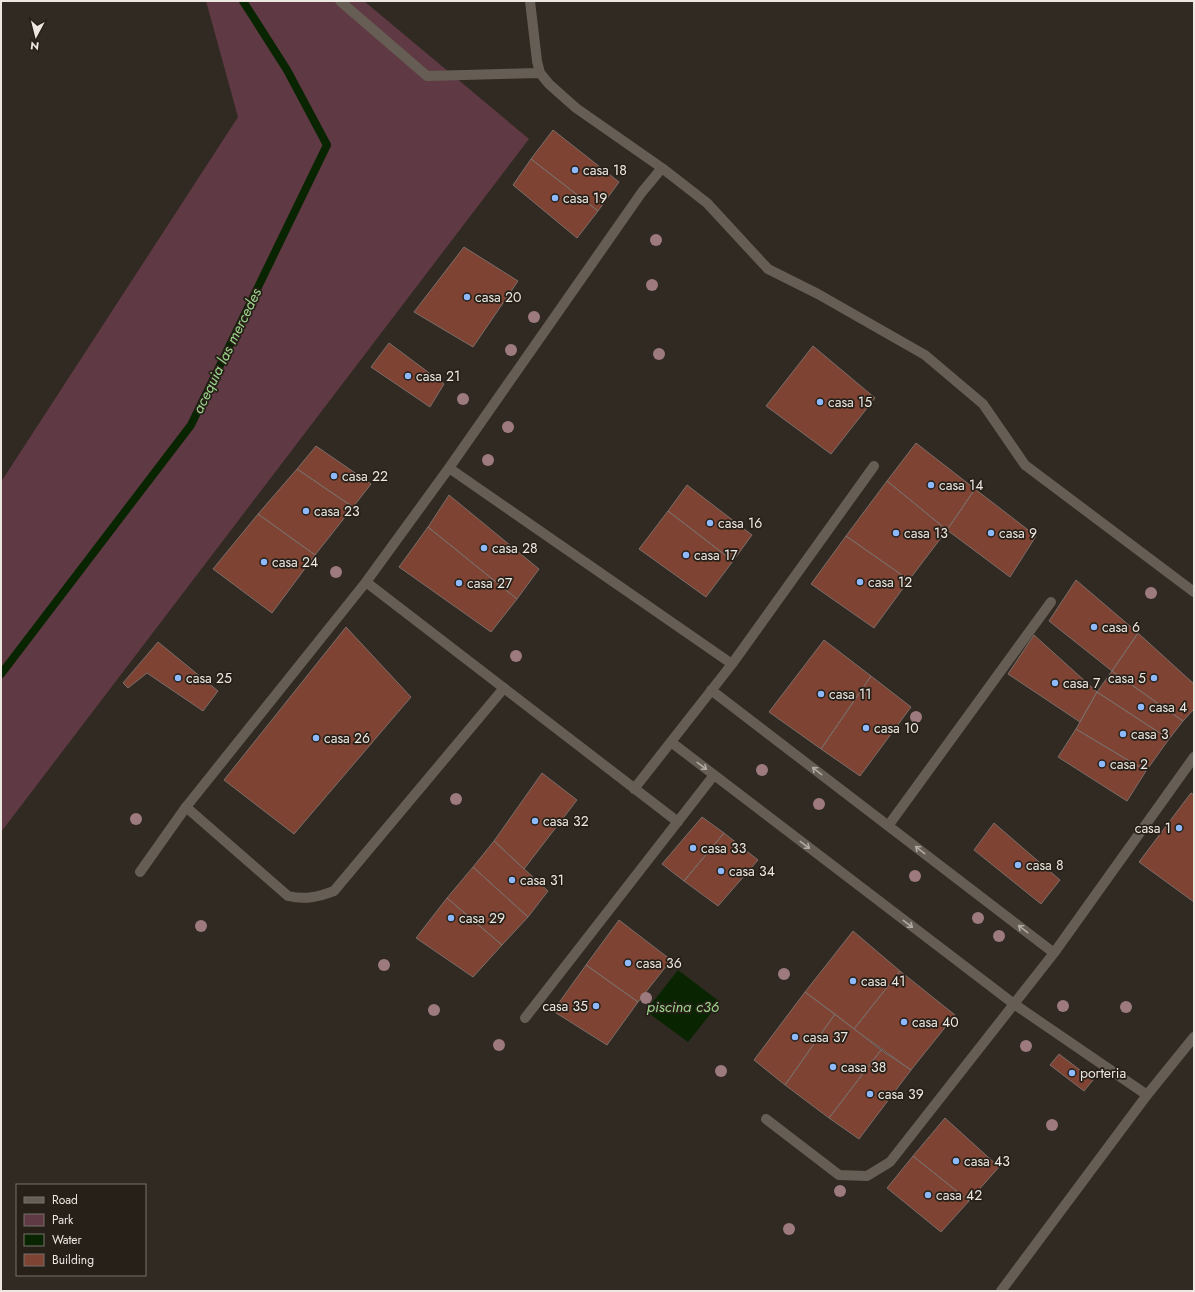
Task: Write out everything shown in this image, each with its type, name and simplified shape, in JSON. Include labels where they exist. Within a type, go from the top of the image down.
[{"type":"street","points":[[340,1],[427,76],[540,73]]},
{"type":"street","points":[[530,1],[537,61],[540,73],[549,84],[576,108],[662,168],[707,203],[768,269],[818,294],[925,355],[983,404],[1026,465],[1194,592]]},
{"type":"street","points":[[140,872],[186,807],[366,582],[449,468],[642,192],[662,168]]},
{"type":"street","points":[[634,789],[732,664],[874,466]]},
{"type":"street","points":[[449,468],[732,664]]},
{"type":"street","points":[[366,582],[678,822]]},
{"type":"street","points":[[888,826],[1051,602]]},
{"type":"street","points":[[186,807],[288,896],[299,899],[316,897],[334,891],[504,688]]},
{"type":"street","points":[[711,690],[1054,953]]},
{"type":"street","points":[[671,742],[1014,1004],[1147,1095]]},
{"type":"street","points":[[766,1119],[839,1175],[867,1176],[890,1162],[1054,953],[1194,757]]},
{"type":"street","points":[[525,1018],[714,775]]},
{"type":"street","points":[[1001,1291],[1147,1095],[1194,1037]]},
{"type":"green space","points":[[206,1],[364,1],[529,139],[1,832],[1,482],[238,117]]},
{"type":"water","name":"piscina c36","points":[[678,970],[720,1002],[688,1042],[646,1011]]},
{"type":"building","name":"casa 18","points":[[553,130],[619,182],[598,211],[531,159]]},
{"type":"building","name":"casa 19","points":[[531,159],[598,211],[577,238],[513,185]]},
{"type":"building","name":"casa 20","points":[[464,247],[518,281],[473,347],[414,312]]},
{"type":"building","name":"casa 21","points":[[389,343],[444,384],[430,407],[371,367]]},
{"type":"building","name":"casa 15","points":[[813,346],[875,398],[831,454],[766,406]]},
{"type":"building","name":"casa 14","points":[[916,443],[975,489],[947,530],[887,481]]},
{"type":"building","name":"casa 22","points":[[316,446],[371,484],[353,507],[297,469]]},
{"type":"building","name":"casa 23","points":[[297,469],[353,507],[315,555],[258,514]]},
{"type":"building","name":"casa 13","points":[[887,481],[947,530],[909,580],[846,536]]},
{"type":"building","name":"casa 16","points":[[687,485],[752,535],[733,561],[668,511]]},
{"type":"building","name":"casa 9","points":[[975,489],[1036,536],[1010,577],[947,530]]},
{"type":"building","name":"casa 28","points":[[449,495],[539,569],[517,599],[428,527]]},
{"type":"building","name":"casa 17","points":[[668,511],[733,561],[706,597],[639,549]]},
{"type":"building","name":"casa 24","points":[[258,514],[315,555],[272,613],[213,569]]},
{"type":"building","name":"casa 27","points":[[428,527],[517,599],[491,632],[399,567]]},
{"type":"building","name":"casa 12","points":[[846,536],[909,580],[874,628],[811,584]]},
{"type":"building","name":"casa 6","points":[[1076,580],[1138,633],[1112,671],[1049,621]]},
{"type":"building","name":"casa 26","points":[[346,627],[411,697],[294,834],[224,780]]},
{"type":"building","name":"casa 5","points":[[1138,633],[1194,684],[1194,709],[1183,721],[1112,671]]},
{"type":"building","name":"casa 7","points":[[1034,635],[1097,692],[1080,722],[1008,674]]},
{"type":"building","name":"casa 11","points":[[824,640],[871,676],[821,749],[769,712]]},
{"type":"building","name":"casa 25","points":[[158,642],[218,691],[203,711],[147,673],[128,688],[123,683]]},
{"type":"building","name":"casa 4","points":[[1112,671],[1183,721],[1169,739],[1097,692]]},
{"type":"building","name":"casa 10","points":[[871,676],[911,707],[860,776],[821,749]]},
{"type":"building","name":"casa 3","points":[[1097,692],[1169,739],[1146,771],[1076,729]]},
{"type":"building","name":"casa 2","points":[[1076,729],[1146,771],[1127,801],[1058,757]]},
{"type":"building","name":"casa 32","points":[[542,773],[577,800],[524,869],[494,841]]},
{"type":"building","name":"casa 1","points":[[1191,793],[1194,795],[1194,902],[1139,862]]},
{"type":"building","name":"casa 33","points":[[702,817],[724,833],[684,881],[662,864]]},
{"type":"building","name":"casa 8","points":[[994,823],[1060,880],[1041,904],[974,850]]},
{"type":"building","name":"casa 34","points":[[724,833],[758,860],[718,906],[684,881]]},
{"type":"building","name":"casa 31","points":[[494,841],[548,891],[528,917],[473,867]]},
{"type":"building","points":[[473,867],[528,917],[502,945],[447,898]]},
{"type":"building","name":"casa 29","points":[[447,898],[502,945],[473,977],[416,938]]},
{"type":"building","name":"casa 36","points":[[619,920],[671,960],[638,1002],[586,965]]},
{"type":"building","name":"casa 41","points":[[853,931],[900,971],[854,1029],[805,992]]},
{"type":"building","name":"casa 35","points":[[586,965],[638,1002],[607,1045],[553,1011]]},
{"type":"building","name":"casa 40","points":[[900,971],[955,1015],[911,1070],[854,1029]]},
{"type":"building","name":"casa 37","points":[[805,992],[835,1014],[785,1085],[754,1060]]},
{"type":"building","name":"casa 38","points":[[835,1014],[881,1050],[829,1118],[785,1085]]},
{"type":"building","name":"casa 39","points":[[881,1050],[911,1070],[859,1139],[829,1118]]},
{"type":"building","name":"porteria","points":[[1059,1054],[1093,1080],[1084,1091],[1050,1065]]},
{"type":"building","name":"casa 43","points":[[945,1118],[999,1167],[969,1201],[913,1156]]},
{"type":"building","name":"casa 42","points":[[913,1156],[969,1201],[941,1232],[887,1188]]},
{"type":"waterway","name":"acequia las mercedes","points":[[1,674],[191,425],[327,145],[287,70],[243,1]]},
{"type":"place","name":"casa 18","points":[[575,170]]},
{"type":"place","name":"casa 19","points":[[555,198]]},
{"type":"place","name":"casa 20","points":[[467,297]]},
{"type":"place","name":"casa 21","points":[[408,376]]},
{"type":"place","name":"casa 15","points":[[820,402]]},
{"type":"place","name":"casa 22","points":[[334,476]]},
{"type":"place","name":"casa 14","points":[[931,485]]},
{"type":"place","name":"casa 23","points":[[306,511]]},
{"type":"place","name":"casa 16","points":[[710,523]]},
{"type":"place","name":"casa 13","points":[[896,533]]},
{"type":"place","name":"casa 9","points":[[991,533]]},
{"type":"place","name":"casa 28","points":[[484,548]]},
{"type":"place","name":"casa 17","points":[[686,555]]},
{"type":"place","name":"casa 24","points":[[264,562]]},
{"type":"place","name":"casa 12","points":[[860,582]]},
{"type":"place","name":"casa 27","points":[[459,583]]},
{"type":"place","name":"casa 6","points":[[1094,627]]},
{"type":"place","name":"casa 25","points":[[178,678]]},
{"type":"place","name":"casa 5","points":[[1154,678]]},
{"type":"place","name":"casa 7","points":[[1055,683]]},
{"type":"place","name":"casa 11","points":[[821,694]]},
{"type":"place","name":"casa 4","points":[[1141,707]]},
{"type":"place","name":"casa 10","points":[[866,728]]},
{"type":"place","name":"casa 3","points":[[1123,734]]},
{"type":"place","name":"casa 26","points":[[316,738]]},
{"type":"place","name":"casa 2","points":[[1102,764]]},
{"type":"place","name":"casa 32","points":[[535,821]]},
{"type":"place","name":"casa 1","points":[[1179,828]]},
{"type":"place","name":"casa 33","points":[[693,848]]},
{"type":"place","name":"casa 8","points":[[1018,865]]},
{"type":"place","name":"casa 34","points":[[721,871]]},
{"type":"place","name":"casa 31","points":[[512,880]]},
{"type":"place","name":"casa 29","points":[[451,918]]},
{"type":"place","name":"casa 36","points":[[628,963]]},
{"type":"place","name":"casa 41","points":[[853,981]]},
{"type":"place","name":"casa 35","points":[[596,1006]]},
{"type":"place","name":"casa 40","points":[[904,1022]]},
{"type":"place","name":"casa 37","points":[[795,1037]]},
{"type":"place","name":"casa 38","points":[[833,1067]]},
{"type":"place","name":"porteria","points":[[1072,1073]]},
{"type":"place","name":"casa 39","points":[[870,1094]]},
{"type":"place","name":"casa 43","points":[[956,1161]]},
{"type":"place","name":"casa 42","points":[[928,1195]]}]
